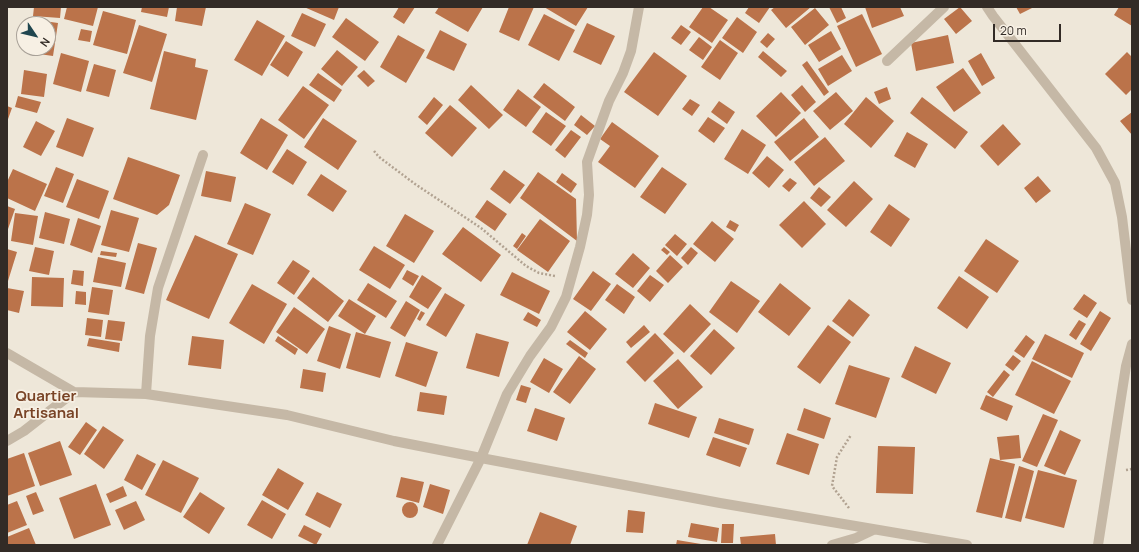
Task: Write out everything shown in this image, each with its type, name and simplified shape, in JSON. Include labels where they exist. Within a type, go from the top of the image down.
[{"type":"street","points":[[437,545],[481,458],[508,394],[530,356],[551,327],[566,297],[588,215],[589,195],[587,162],[609,101],[623,73],[630,51],[639,7]]},
{"type":"street","points":[[887,61],[944,7]]},
{"type":"street","points":[[987,7],[997,22],[1096,148],[1115,183],[1122,217],[1132,300]]},
{"type":"street","points":[[146,394],[150,336],[158,288],[203,155]]},
{"type":"street","points":[[1098,545],[1126,366],[1132,344]]},
{"type":"street","points":[[7,352],[74,392],[146,394],[287,416],[394,441],[481,458],[704,500],[967,545]]},
{"type":"street","points":[[7,441],[24,431],[74,392]]},
{"type":"street","points":[[832,545],[853,541],[873,530]]},
{"type":"path","points":[[374,151],[379,157],[415,184],[481,228],[526,266],[540,273],[571,280]]},
{"type":"path","points":[[851,435],[837,457],[832,486],[848,508],[873,530]]},
{"type":"building","points":[[34,7],[61,7],[60,18],[56,18],[56,16],[33,16]]},
{"type":"building","points":[[67,7],[98,7],[93,26],[64,19]]},
{"type":"building","points":[[142,7],[169,7],[167,17],[141,12]]},
{"type":"building","points":[[177,7],[206,7],[202,26],[175,21]]},
{"type":"building","points":[[304,7],[339,7],[334,20]]},
{"type":"building","points":[[399,7],[415,7],[404,24],[393,17]]},
{"type":"building","points":[[439,7],[483,7],[468,32],[435,13]]},
{"type":"building","points":[[509,7],[534,7],[519,41],[499,32]]},
{"type":"building","points":[[544,7],[588,7],[576,26]]},
{"type":"building","points":[[703,7],[709,7],[728,20],[712,43],[689,27]]},
{"type":"building","points":[[749,7],[770,7],[759,23],[745,13]]},
{"type":"building","points":[[775,7],[811,7],[786,28],[771,10]]},
{"type":"building","points":[[829,7],[841,7],[846,18],[837,23]]},
{"type":"building","points":[[865,7],[900,7],[904,16],[872,28]]},
{"type":"building","points":[[960,7],[972,21],[956,34],[944,19]]},
{"type":"building","points":[[1016,7],[1034,7],[1020,14]]},
{"type":"building","points":[[1119,7],[1132,7],[1132,26],[1114,15]]},
{"type":"building","points":[[815,8],[829,25],[805,45],[791,27]]},
{"type":"building","points":[[103,11],[136,20],[127,54],[93,45]]},
{"type":"building","points":[[302,13],[326,24],[315,47],[291,36]]},
{"type":"building","points":[[544,14],[575,30],[559,61],[528,45]]},
{"type":"building","points":[[862,14],[882,54],[856,67],[837,26]]},
{"type":"building","points":[[737,17],[757,32],[743,53],[722,38]]},
{"type":"building","points":[[346,18],[379,42],[365,61],[332,37]]},
{"type":"building","points":[[257,20],[285,36],[262,76],[234,60]]},
{"type":"building","points":[[56,23],[58,23],[56,36]]},
{"type":"building","points":[[587,23],[615,36],[601,65],[573,52]]},
{"type":"building","points":[[139,25],[167,34],[152,82],[123,73]]},
{"type":"building","points":[[681,25],[691,32],[681,45],[671,38]]},
{"type":"building","points":[[81,29],[92,31],[90,42],[78,40]]},
{"type":"building","points":[[440,30],[467,44],[454,71],[426,58]]},
{"type":"building","points":[[831,31],[841,49],[819,62],[808,45]]},
{"type":"building","points":[[768,33],[775,39],[767,48],[760,42]]},
{"type":"building","points":[[398,35],[425,50],[406,83],[380,67]]},
{"type":"building","points":[[948,35],[954,63],[916,71],[911,43]]},
{"type":"building","points":[[699,37],[712,47],[703,60],[689,50]]},
{"type":"building","points":[[720,40],[738,53],[720,80],[701,67]]},
{"type":"building","points":[[286,41],[303,52],[288,77],[270,65]]},
{"type":"building","points":[[337,50],[358,67],[342,86],[321,69]]},
{"type":"building","points":[[164,51],[196,59],[195,67],[208,70],[196,120],[150,109]]},
{"type":"building","points":[[763,51],[787,71],[781,77],[758,57]]},
{"type":"building","points":[[654,52],[687,76],[658,116],[624,92]]},
{"type":"building","points":[[1127,52],[1132,57],[1132,89],[1126,95],[1105,74]]},
{"type":"building","points":[[61,53],[89,61],[81,92],[53,84]]},
{"type":"building","points":[[981,53],[995,78],[982,86],[968,61]]},
{"type":"building","points":[[842,55],[852,71],[828,86],[818,69]]},
{"type":"building","points":[[807,61],[829,92],[824,96],[802,65]]},
{"type":"building","points":[[94,64],[116,70],[109,97],[86,91]]},
{"type":"building","points":[[963,68],[981,93],[954,112],[936,87]]},
{"type":"building","points":[[24,70],[47,74],[44,97],[21,94]]},
{"type":"building","points":[[364,70],[375,81],[368,87],[357,76]]},
{"type":"building","points":[[318,73],[342,90],[334,102],[309,85]]},
{"type":"building","points":[[544,83],[575,107],[565,121],[533,97]]},
{"type":"building","points":[[471,85],[503,115],[489,129],[458,100]]},
{"type":"building","points":[[802,85],[816,102],[805,112],[791,95]]},
{"type":"building","points":[[303,86],[329,105],[304,139],[278,120]]},
{"type":"building","points":[[887,87],[891,99],[879,104],[874,92]]},
{"type":"building","points":[[518,89],[541,107],[526,127],[503,110]]},
{"type":"building","points":[[781,92],[801,113],[776,137],[756,116]]},
{"type":"building","points":[[836,92],[853,111],[830,130],[813,111]]},
{"type":"building","points":[[18,96],[41,102],[37,113],[15,107]]},
{"type":"building","points":[[434,97],[443,105],[427,125],[418,117]]},
{"type":"building","points":[[866,97],[894,121],[871,148],[844,124]]},
{"type":"building","points":[[922,97],[968,132],[955,149],[910,113]]},
{"type":"building","points":[[690,99],[700,105],[692,116],[682,109]]},
{"type":"building","points":[[719,101],[735,112],[727,124],[711,112]]},
{"type":"building","points":[[450,105],[477,128],[452,157],[425,133]]},
{"type":"building","points":[[7,106],[12,108],[7,122]]},
{"type":"building","points":[[546,112],[566,126],[551,146],[532,132]]},
{"type":"building","points":[[1132,112],[1132,135],[1120,121]]},
{"type":"building","points":[[581,115],[595,126],[587,135],[574,125]]},
{"type":"building","points":[[708,117],[725,128],[714,143],[698,131]]},
{"type":"building","points":[[67,118],[94,128],[83,157],[56,147]]},
{"type":"building","points":[[261,118],[288,135],[267,170],[240,153]]},
{"type":"building","points":[[323,118],[357,141],[338,170],[304,147]]},
{"type":"building","points":[[804,118],[819,137],[790,161],[774,142]]},
{"type":"building","points":[[36,121],[55,131],[41,156],[23,147]]},
{"type":"building","points":[[612,122],[659,156],[635,188],[598,162],[610,146],[600,139]]},
{"type":"building","points":[[1003,124],[1021,144],[998,166],[980,146]]},
{"type":"building","points":[[742,129],[766,145],[748,174],[724,159]]},
{"type":"building","points":[[571,130],[581,137],[565,158],[555,150]]},
{"type":"building","points":[[907,132],[928,144],[915,168],[894,156]]},
{"type":"building","points":[[825,137],[845,161],[814,186],[794,162]]},
{"type":"building","points":[[287,149],[307,162],[293,185],[272,172]]},
{"type":"building","points":[[767,156],[784,170],[769,188],[752,173]]},
{"type":"building","points":[[128,157],[180,175],[169,205],[157,215],[113,199]]},
{"type":"building","points":[[56,167],[74,174],[63,203],[44,196]]},
{"type":"building","points":[[662,167],[687,184],[665,214],[640,197]]},
{"type":"building","points":[[13,169],[47,184],[35,211],[7,198],[7,182]]},
{"type":"building","points":[[504,170],[525,185],[510,204],[490,189]]},
{"type":"building","points":[[206,171],[236,177],[231,202],[201,196]]},
{"type":"building","points":[[538,172],[576,199],[577,241],[520,198]]},
{"type":"building","points":[[562,173],[577,184],[571,193],[556,182]]},
{"type":"building","points":[[321,174],[347,191],[333,212],[307,195]]},
{"type":"building","points":[[1038,176],[1051,191],[1036,203],[1024,188]]},
{"type":"building","points":[[790,178],[797,183],[789,192],[782,186]]},
{"type":"building","points":[[77,179],[109,191],[99,219],[66,207]]},
{"type":"building","points":[[854,181],[873,199],[846,227],[827,210]]},
{"type":"building","points":[[819,187],[831,197],[821,207],[810,198]]},
{"type":"building","points":[[487,200],[507,214],[495,231],[475,217]]},
{"type":"building","points":[[804,201],[826,224],[802,248],[779,225]]},
{"type":"building","points":[[245,203],[271,214],[253,255],[227,244]]},
{"type":"building","points":[[889,204],[910,219],[891,247],[870,232]]},
{"type":"building","points":[[7,206],[15,209],[7,232]]},
{"type":"building","points":[[111,210],[139,218],[129,252],[101,245]]},
{"type":"building","points":[[45,212],[70,219],[64,244],[39,238]]},
{"type":"building","points":[[15,213],[38,216],[33,245],[11,241]]},
{"type":"building","points":[[405,214],[434,231],[414,263],[386,246]]},
{"type":"building","points":[[78,218],[101,226],[92,253],[70,245]]},
{"type":"building","points":[[540,219],[570,241],[548,272],[517,250]]},
{"type":"building","points":[[730,220],[739,225],[735,232],[726,227]]},
{"type":"building","points":[[712,221],[734,239],[715,262],[693,244]]},
{"type":"building","points":[[463,227],[501,255],[481,282],[442,254]]},
{"type":"building","points":[[522,233],[526,236],[517,249],[513,246]]},
{"type":"building","points":[[675,234],[687,244],[677,256],[665,245]]},
{"type":"building","points":[[195,235],[238,254],[209,319],[166,300]]},
{"type":"building","points":[[986,239],[1019,261],[997,293],[964,271]]},
{"type":"building","points":[[138,243],[157,248],[144,294],[125,289]]},
{"type":"building","points":[[374,246],[405,265],[390,289],[359,270]]},
{"type":"building","points":[[35,247],[54,251],[49,275],[29,271]]},
{"type":"building","points":[[664,247],[670,252],[667,255],[661,250]]},
{"type":"building","points":[[691,247],[698,253],[688,265],[681,258]]},
{"type":"building","points":[[7,249],[17,252],[8,281],[7,281]]},
{"type":"building","points":[[101,251],[117,253],[116,257],[100,255]]},
{"type":"building","points":[[633,253],[650,268],[633,288],[615,274]]},
{"type":"building","points":[[670,255],[683,267],[668,283],[656,271]]},
{"type":"building","points":[[98,257],[126,263],[121,287],[93,282]]},
{"type":"building","points":[[293,260],[310,271],[294,295],[277,283]]},
{"type":"building","points":[[73,270],[84,271],[83,286],[71,284]]},
{"type":"building","points":[[407,270],[419,276],[413,286],[402,279]]},
{"type":"building","points":[[593,271],[611,284],[591,311],[573,299]]},
{"type":"building","points":[[512,272],[550,291],[539,314],[500,295]]},
{"type":"building","points":[[422,275],[442,288],[428,309],[409,297]]},
{"type":"building","points":[[650,275],[664,285],[650,302],[637,291]]},
{"type":"building","points":[[959,276],[989,297],[967,329],[937,308]]},
{"type":"building","points":[[32,277],[64,278],[63,307],[31,306]]},
{"type":"building","points":[[313,277],[344,301],[328,322],[297,298]]},
{"type":"building","points":[[731,281],[760,301],[737,333],[709,312]]},
{"type":"building","points":[[368,283],[397,301],[386,318],[357,300]]},
{"type":"building","points":[[780,283],[811,308],[789,336],[758,312]]},
{"type":"building","points":[[252,284],[287,304],[264,344],[229,323]]},
{"type":"building","points":[[617,284],[635,297],[624,314],[605,300]]},
{"type":"building","points":[[92,287],[113,290],[109,315],[88,312]]},
{"type":"building","points":[[7,288],[24,291],[19,313],[7,310]]},
{"type":"building","points":[[76,291],[86,292],[86,305],[75,304]]},
{"type":"building","points":[[445,293],[465,305],[446,337],[426,325]]},
{"type":"building","points":[[1084,294],[1097,303],[1087,318],[1073,309]]},
{"type":"building","points":[[349,299],[376,316],[365,334],[338,316]]},
{"type":"building","points":[[849,299],[870,315],[853,337],[832,321]]},
{"type":"building","points":[[406,301],[420,310],[405,337],[390,328]]},
{"type":"building","points":[[690,304],[711,324],[684,353],[663,334]]},
{"type":"building","points":[[294,307],[325,329],[307,354],[276,332]]},
{"type":"building","points":[[421,311],[425,313],[420,321],[417,319]]},
{"type":"building","points":[[585,311],[607,329],[590,350],[567,332]]},
{"type":"building","points":[[1100,311],[1111,318],[1091,351],[1080,344]]},
{"type":"building","points":[[528,312],[541,320],[537,327],[523,320]]},
{"type":"building","points":[[87,318],[103,320],[101,337],[85,335]]},
{"type":"building","points":[[108,320],[125,322],[122,341],[105,339]]},
{"type":"building","points":[[1079,320],[1086,324],[1076,340],[1069,335]]},
{"type":"building","points":[[644,325],[650,332],[631,348],[626,342]]},
{"type":"building","points":[[828,325],[851,342],[820,384],[797,367]]},
{"type":"building","points":[[329,326],[351,334],[340,369],[317,361]]},
{"type":"building","points":[[714,329],[735,348],[711,375],[690,356]]},
{"type":"building","points":[[356,332],[391,342],[380,378],[346,368]]},
{"type":"building","points":[[476,333],[509,342],[499,377],[466,368]]},
{"type":"building","points":[[655,333],[674,353],[645,382],[626,362]]},
{"type":"building","points":[[1045,334],[1084,353],[1072,378],[1032,359]]},
{"type":"building","points":[[1026,335],[1035,342],[1024,358],[1014,351]]},
{"type":"building","points":[[192,336],[224,340],[221,369],[188,365]]},
{"type":"building","points":[[278,336],[298,349],[295,355],[275,341]]},
{"type":"building","points":[[89,338],[120,343],[119,352],[87,346]]},
{"type":"building","points":[[570,340],[588,353],[585,358],[566,344]]},
{"type":"building","points":[[406,342],[438,352],[426,387],[395,376]]},
{"type":"building","points":[[915,346],[951,363],[936,394],[901,377]]},
{"type":"building","points":[[1013,355],[1021,361],[1013,371],[1005,365]]},
{"type":"building","points":[[579,356],[596,369],[570,404],[553,392]]},
{"type":"building","points":[[544,358],[563,369],[549,393],[530,382]]},
{"type":"building","points":[[678,359],[703,387],[678,409],[653,381]]},
{"type":"building","points":[[1032,361],[1071,381],[1054,414],[1015,395]]},
{"type":"building","points":[[849,365],[890,378],[876,418],[835,404]]},
{"type":"building","points":[[303,369],[326,373],[323,392],[300,388]]},
{"type":"building","points":[[1004,370],[1010,375],[993,397],[987,392]]},
{"type":"building","points":[[521,385],[531,388],[526,403],[516,400]]},
{"type":"building","points":[[420,392],[447,396],[444,415],[417,411]]},
{"type":"building","points":[[986,395],[1013,406],[1007,421],[980,409]]},
{"type":"building","points":[[655,403],[697,417],[689,438],[648,424]]},
{"type":"building","points":[[535,408],[565,418],[557,441],[527,431]]},
{"type":"building","points":[[804,408],[831,418],[824,439],[797,430]]},
{"type":"building","points":[[1043,414],[1058,420],[1037,467],[1022,461]]},
{"type":"building","points":[[719,418],[754,429],[749,445],[714,433]]},
{"type":"building","points":[[86,422],[97,430],[80,455],[68,447]]},
{"type":"building","points":[[103,426],[124,440],[104,469],[84,454]]},
{"type":"building","points":[[1060,430],[1081,440],[1065,475],[1044,466]]},
{"type":"building","points":[[787,433],[819,444],[809,475],[776,464]]},
{"type":"building","points":[[1019,435],[1021,458],[1000,460],[997,437]]},
{"type":"building","points":[[713,437],[747,448],[740,467],[706,455]]},
{"type":"building","points":[[60,441],[72,475],[40,486],[28,453]]},
{"type":"building","points":[[878,446],[915,447],[913,494],[876,493]]},
{"type":"building","points":[[24,453],[35,486],[7,496],[7,459]]},
{"type":"building","points":[[137,454],[156,464],[142,490],[124,480]]},
{"type":"building","points":[[990,458],[1015,464],[1002,518],[976,512]]},
{"type":"building","points":[[163,460],[199,478],[181,513],[145,495]]},
{"type":"building","points":[[1019,466],[1034,471],[1021,522],[1005,518]]},
{"type":"building","points":[[278,468],[304,483],[288,510],[262,495]]},
{"type":"building","points":[[1038,470],[1077,480],[1064,528],[1025,518]]},
{"type":"building","points":[[401,477],[424,482],[419,503],[396,497]]},
{"type":"building","points":[[96,484],[111,525],[74,539],[59,498]]},
{"type":"building","points":[[430,484],[450,490],[443,514],[423,507]]},
{"type":"building","points":[[123,486],[127,496],[110,503],[106,494]]},
{"type":"building","points":[[36,492],[44,511],[33,515],[26,496]]},
{"type":"building","points":[[200,492],[225,508],[209,534],[183,517]]},
{"type":"building","points":[[317,492],[342,504],[330,528],[305,515]]},
{"type":"building","points":[[262,500],[286,514],[272,539],[247,525]]},
{"type":"building","points":[[17,501],[27,525],[7,533],[7,505]]},
{"type":"building","points":[[136,501],[145,520],[124,530],[115,510]]},
{"type":"building","points":[[407,502],[413,502],[418,507],[416,516],[413,518],[407,518],[402,513],[402,507]]},
{"type":"building","points":[[628,510],[645,512],[643,533],[626,532]]},
{"type":"building","points":[[540,512],[577,526],[570,545],[527,545]]},
{"type":"building","points":[[691,523],[719,528],[717,542],[688,537]]},
{"type":"building","points":[[722,524],[734,524],[733,543],[721,543]]},
{"type":"building","points":[[304,525],[322,534],[316,545],[298,536]]},
{"type":"building","points":[[29,528],[36,545],[7,545],[7,537]]},
{"type":"building","points":[[775,534],[776,545],[741,545],[740,537]]},
{"type":"building","points":[[677,540],[701,544],[701,545],[676,545]]},
{"type":"district","name":"Quartier Artisanal","points":[[46,406]]}]
